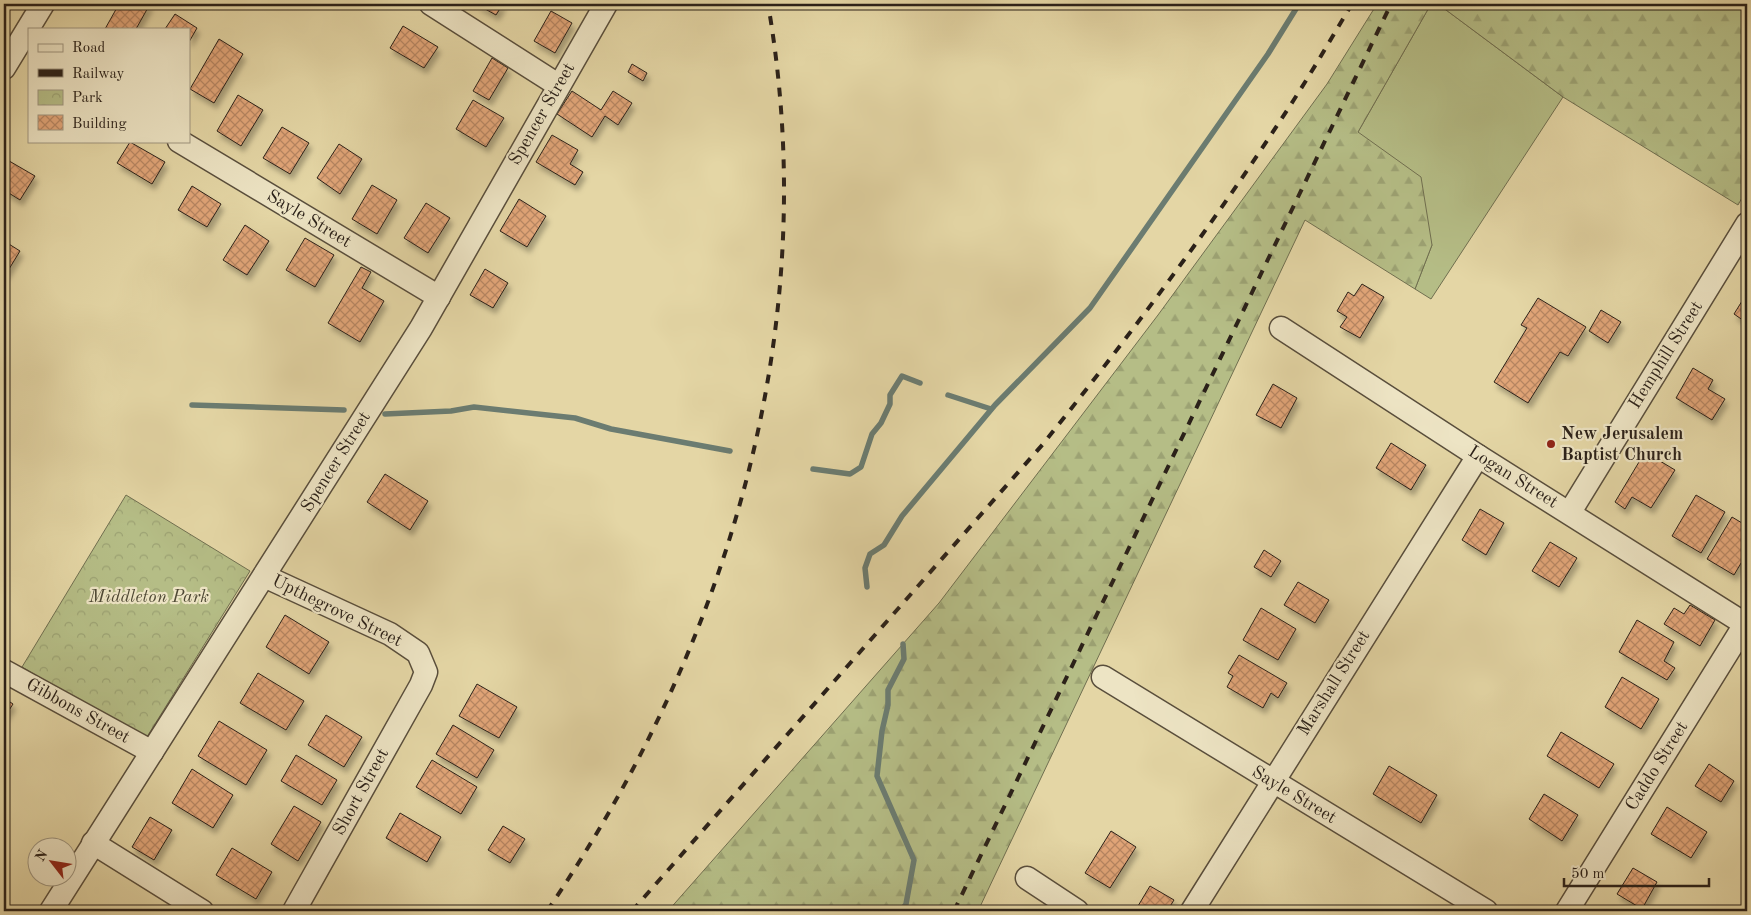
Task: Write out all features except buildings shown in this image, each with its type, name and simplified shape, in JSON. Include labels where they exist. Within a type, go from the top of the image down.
[{"type":"street","points":[[4,68],[43,4]]},
{"type":"street","points":[[431,4],[558,85]]},
{"type":"street","name":"Spencer Street","points":[[51,911],[439,297],[558,85],[606,4]]},
{"type":"street","name":"Sayle Street","points":[[180,142],[439,297]]},
{"type":"street","name":"Hemphill Street","points":[[1570,512],[1747,224]]},
{"type":"street","name":"Logan Street","points":[[1281,328],[1478,456],[1746,622]]},
{"type":"street","name":"Marshall Street","points":[[1192,911],[1478,456]]},
{"type":"street","name":"Upthegrove Street","points":[[264,576],[390,634],[418,654],[426,672]]},
{"type":"street","name":"Caddo Street","points":[[1567,911],[1746,622]]},
{"type":"street","name":"Gibbons Street","points":[[4,671],[152,752]]},
{"type":"street","name":"Short Street","points":[[294,911],[421,685],[426,672]]},
{"type":"street","name":"Sayle Street","points":[[1102,677],[1486,911]]},
{"type":"street","points":[[93,843],[202,911]]},
{"type":"street","points":[[1027,878],[1077,911]]},
{"type":"green space","points":[[1377,4],[1431,4],[1358,132],[1421,177],[1432,245],[1415,289],[1305,220],[978,911],[668,911],[939,603],[1158,315],[1327,84]]},
{"type":"green space","points":[[1431,4],[1438,4],[1563,97],[1431,299],[1415,289],[1432,245],[1358,132]]},
{"type":"green space","points":[[1438,4],[1747,4],[1747,189],[1738,205],[1563,97]]},
{"type":"green space","name":"Middleton Park","points":[[126,495],[250,571],[145,740],[22,667]]},
{"type":"waterway","points":[[867,587],[865,568],[870,554],[884,545],[902,516],[995,405],[1090,308],[1268,54],[1299,4]]},
{"type":"waterway","points":[[813,469],[850,474],[861,467],[872,434],[881,423],[890,404],[890,395],[902,376],[920,383]]},
{"type":"waterway","points":[[948,395],[991,409]]},
{"type":"waterway","points":[[192,405],[344,410]]},
{"type":"waterway","points":[[385,414],[451,411],[474,407],[575,418],[611,429],[730,451]]},
{"type":"waterway","points":[[901,911],[906,904],[914,860],[877,776],[882,731],[888,705],[888,690],[904,659],[903,644]]},
{"type":"railway","points":[[547,911],[611,809],[666,702],[712,592],[747,478],[771,363],[783,244],[782,125],[768,4]]},
{"type":"railway","points":[[632,911],[1043,444],[1142,317],[1236,187],[1310,75],[1352,4]]},
{"type":"railway","points":[[954,911],[1391,4]]},
{"type":"place","name":"New Jerusalem Baptist Church","points":[[1551,444]]}]
